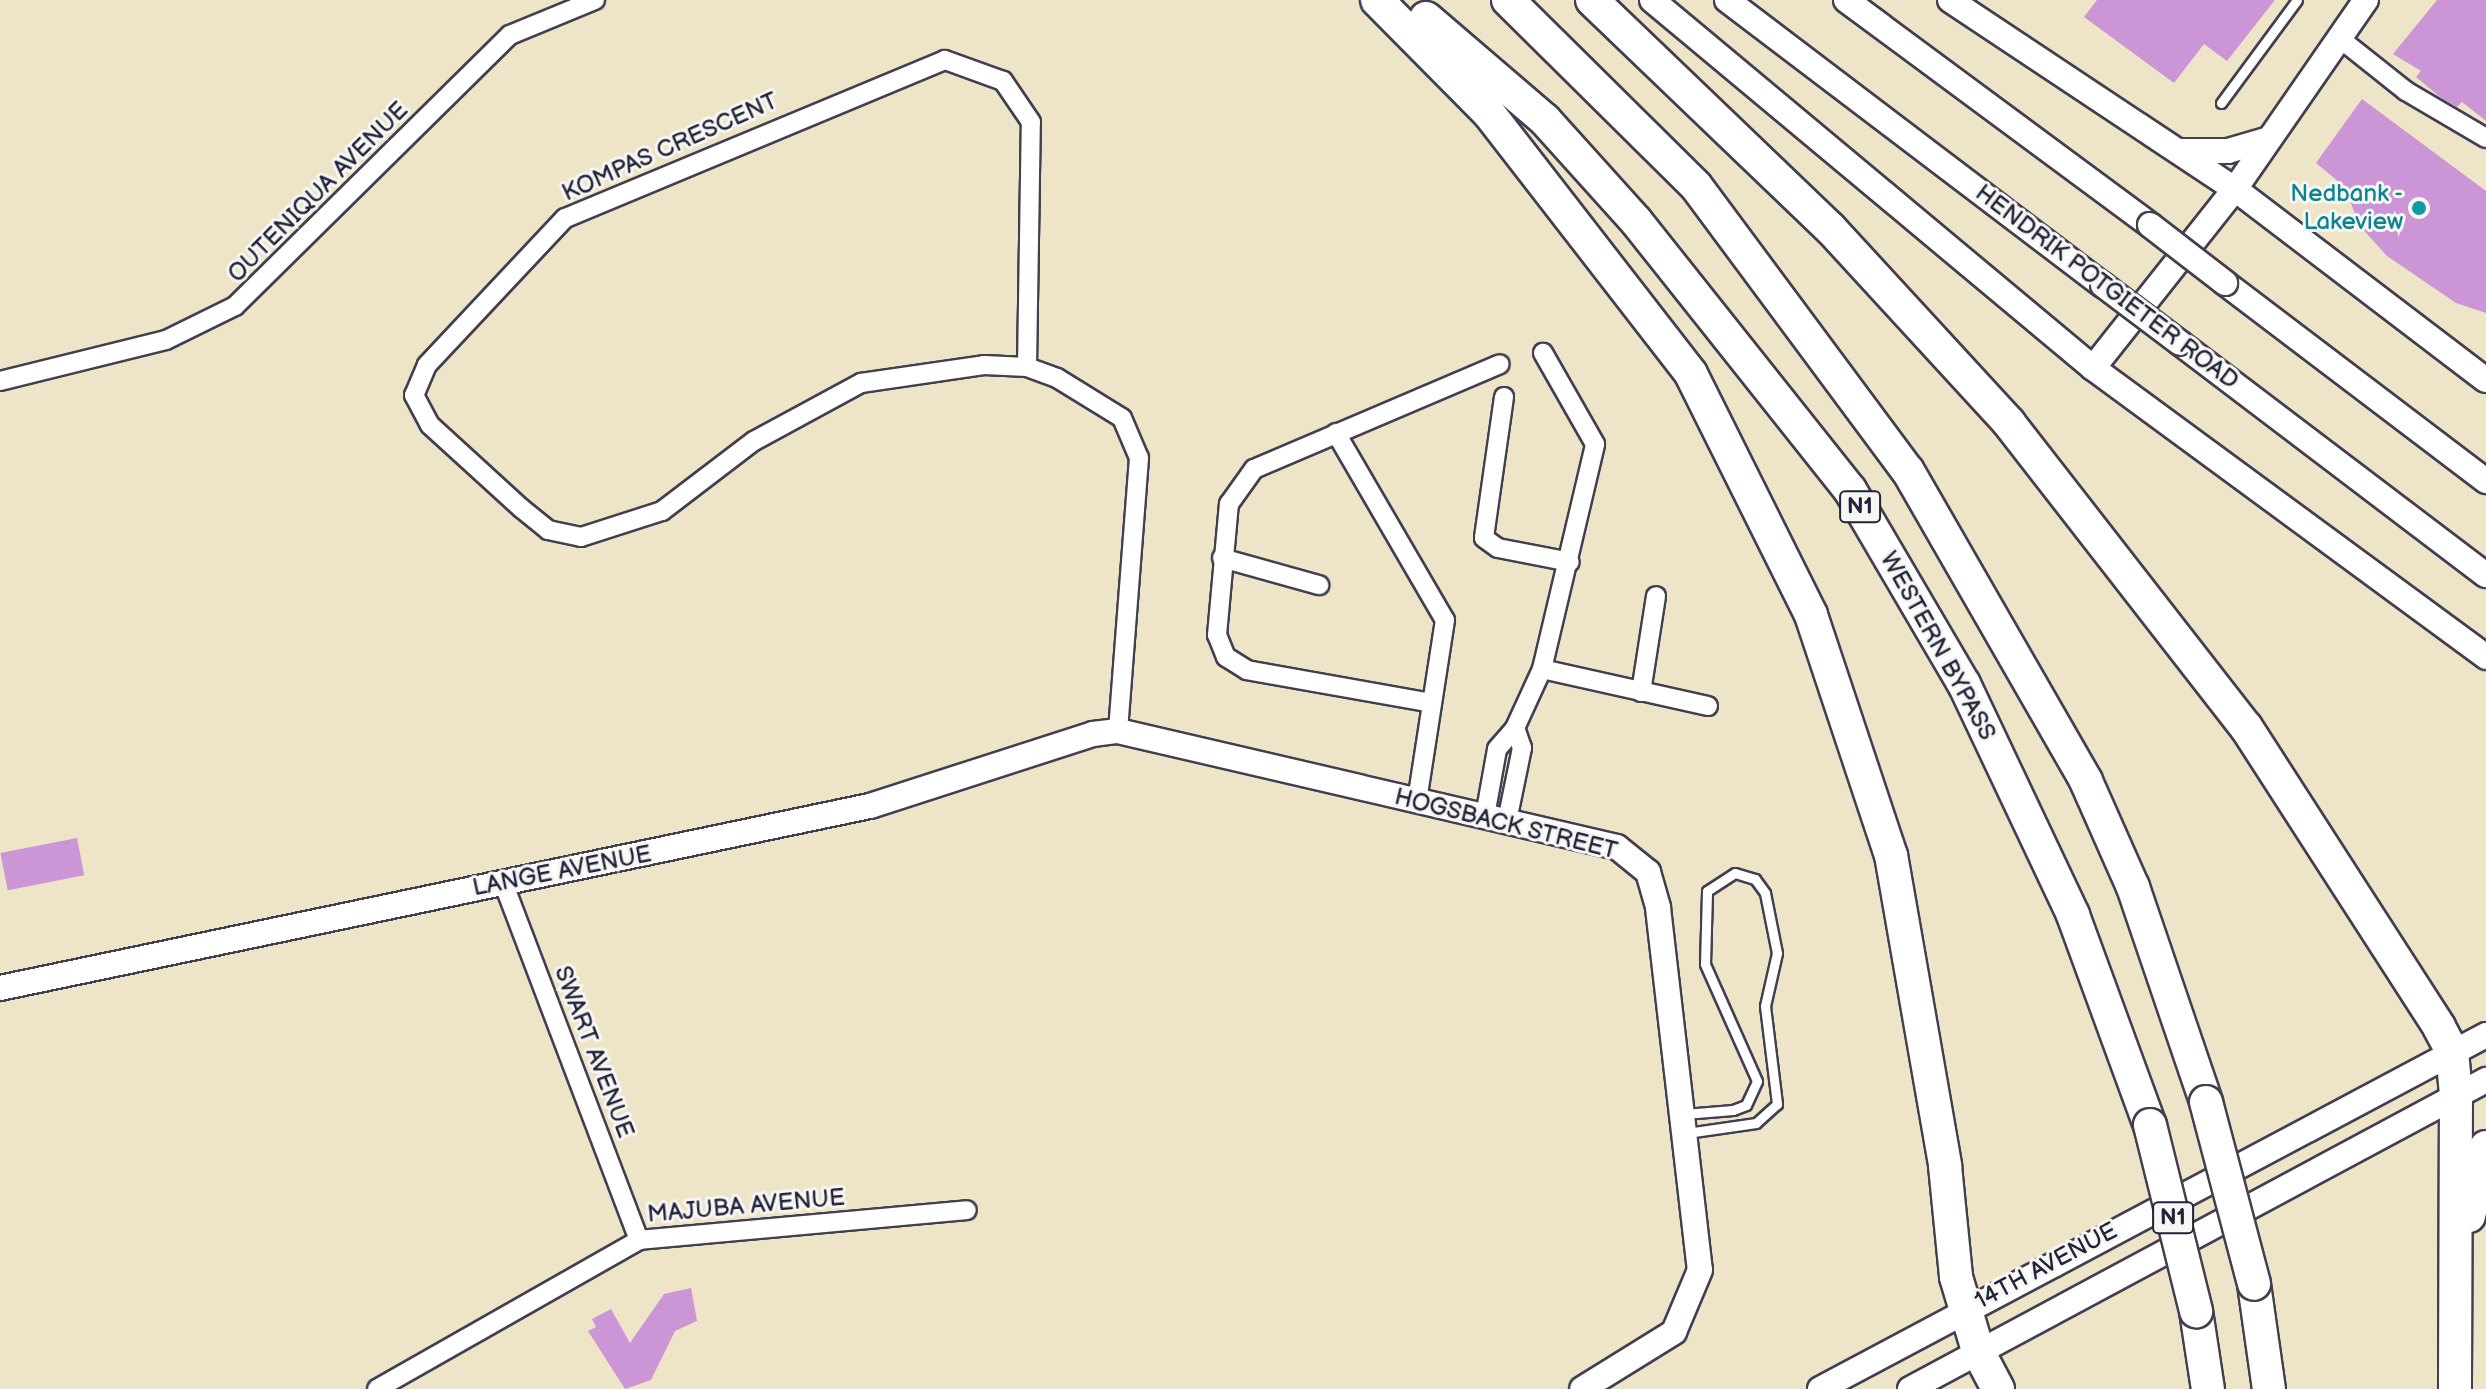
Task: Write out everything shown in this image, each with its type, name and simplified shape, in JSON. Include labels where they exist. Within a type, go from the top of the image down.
[{"type":"highway","points":[[1377,0],[1488,112],[1691,374],[1811,615],[1891,855],[1964,1310],[1978,1351],[1998,1389]]},
{"type":"highway","name":"WESTERN BYPASS","points":[[1405,0],[1555,131],[1850,490],[1964,684],[2046,857],[2150,1125],[2196,1311],[2208,1389]]},
{"type":"highway","name":"N1","points":[[1508,0],[1696,186],[1908,471],[2086,781],[2133,887],[2206,1102],[2254,1284],[2269,1389]]},
{"type":"highway","points":[[1592,0],[1830,228],[2009,423],[2246,727],[2452,1051],[2460,1250],[2455,1389]]},
{"type":"highway","points":[[2460,1250],[2486,1147]]},
{"type":"main road","points":[[1652,0],[2093,368],[2486,657]]},
{"type":"main road","name":"HENDRIK POTGIETER ROAD","points":[[1727,0],[2486,575]]},
{"type":"main road","points":[[1846,0],[2150,225],[2486,481]]},
{"type":"main road","points":[[1950,0],[2235,189],[2486,380]]},
{"type":"main road","points":[[2093,368],[2235,189],[2359,3]]},
{"type":"main road","points":[[2177,150],[2228,151],[2269,139]]},
{"type":"main road","name":"HOGSBACK STREET","points":[[1118,731],[1617,847],[1648,872],[1685,1124],[1700,1270],[1687,1314],[1652,1349],[1582,1389]]},
{"type":"main road","name":"LANGE AVENUE","points":[[0,988],[884,803],[1064,740],[1118,731]]},
{"type":"main road","name":"14TH AVENUE","points":[[1820,1389],[2486,1035]]},
{"type":"main road","name":"14TH AVENUE","points":[[1910,1389],[2486,1080]]},
{"type":"street","name":"OUTENIQUA AVENUE","points":[[0,381],[166,340],[235,306],[462,75],[510,35],[595,0]]},
{"type":"street","points":[[2338,37],[2406,91],[2486,138]]},
{"type":"street","name":"KOMPAS CRESCENT","points":[[1027,367],[1031,122],[1003,81],[945,60],[565,218],[427,365],[414,395],[430,425],[521,508],[548,530],[581,537],[662,511],[754,441],[861,383],[946,367],[1027,367],[1111,408],[1139,458],[1118,731]]},
{"type":"street","points":[[1496,818],[1522,748],[1515,728],[1542,669],[1570,562],[1595,444],[1543,353]]},
{"type":"street","points":[[1432,703],[1247,670],[1226,657],[1217,635],[1222,558],[1235,489],[1254,469],[1500,364]]},
{"type":"street","points":[[1504,397],[1484,538],[1498,548],[1570,562]]},
{"type":"street","points":[[1336,433],[1442,610],[1446,632],[1417,801]]},
{"type":"street","points":[[1222,558],[1319,585]]},
{"type":"street","points":[[1641,692],[1656,596]]},
{"type":"street","points":[[1542,669],[1708,706]]},
{"type":"street","name":"SWART AVENUE","points":[[503,882],[639,1240]]},
{"type":"street","name":"MAJUBA AVENUE","points":[[377,1389],[639,1240],[967,1210]]},
{"type":"lane","points":[[2221,103],[2297,0]]},
{"type":"lane","points":[[1735,873],[1755,879],[1765,893],[1777,953],[1765,1006],[1777,1104],[1756,1123],[1685,1124],[1746,1105],[1757,1081],[1705,964],[1707,891],[1735,873]]},
{"type":"building","points":[[2097,0],[2275,0],[2227,61],[2204,44],[2174,83],[2084,17]]},
{"type":"building","points":[[2437,0],[2486,0],[2486,121],[2462,102],[2457,107],[2440,97],[2416,77],[2421,71],[2393,54]]},
{"type":"building","name":"Nedbank - Lakeview","points":[[2362,99],[2486,191],[2486,313],[2456,303],[2387,256],[2359,225],[2345,187],[2316,163]]},
{"type":"building","points":[[77,838],[84,875],[8,890],[0,853]]},
{"type":"building","points":[[691,1288],[697,1321],[675,1331],[651,1380],[625,1389],[588,1331],[596,1327],[592,1319],[611,1309],[630,1343],[664,1294]]},
{"type":"place","name":"Nedbank - Lakeview","points":[[2419,208]]}]
